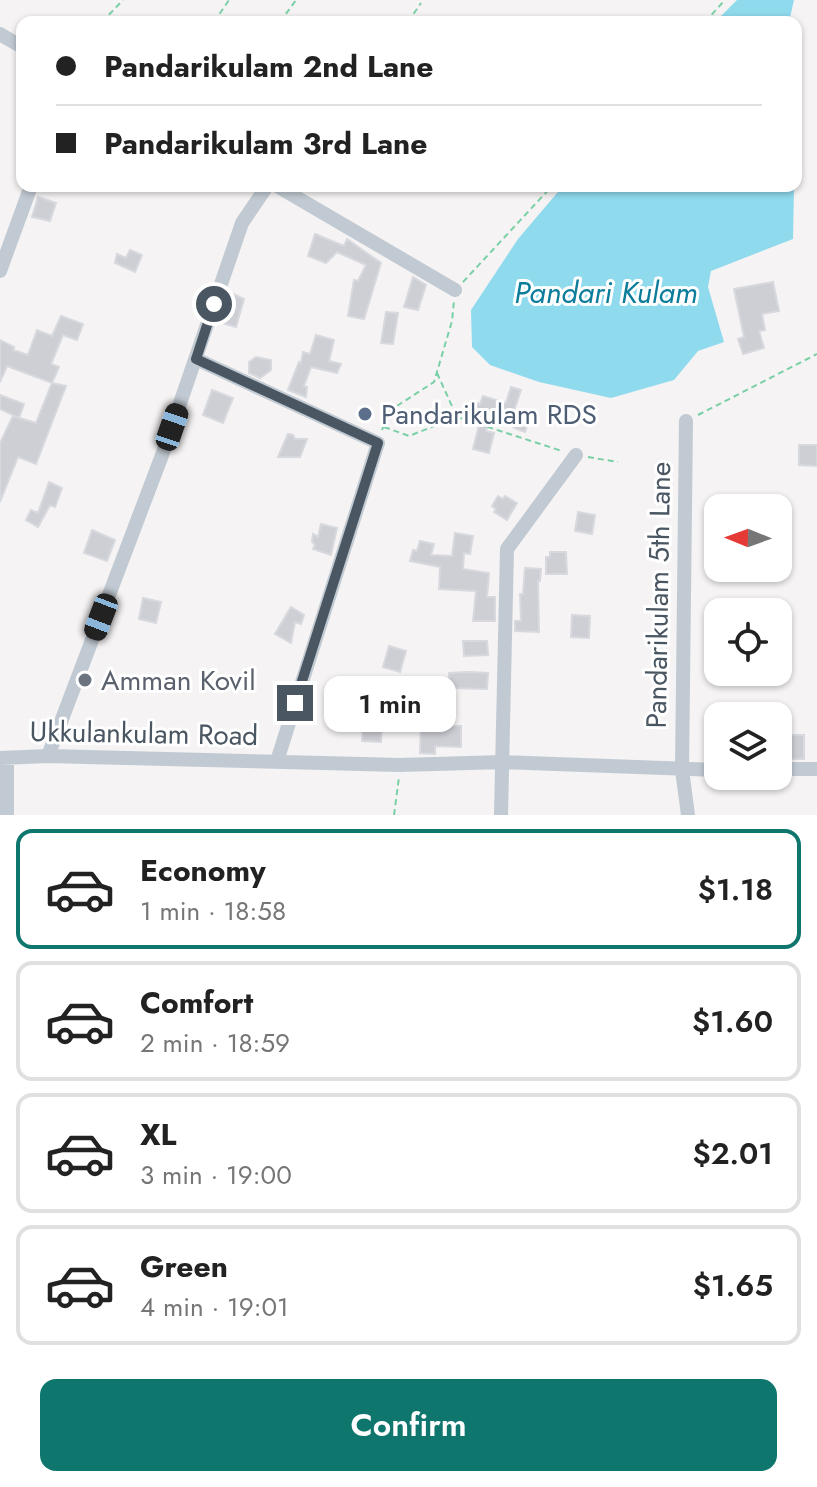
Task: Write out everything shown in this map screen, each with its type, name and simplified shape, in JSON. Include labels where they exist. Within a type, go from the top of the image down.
[{"type":"street","points":[[0,271],[29,192]]},
{"type":"street","points":[[48,756],[159,464],[242,223],[263,192]]},
{"type":"street","points":[[287,192],[455,290]]},
{"type":"street","points":[[196,359],[378,443],[277,761]]},
{"type":"street","name":"Pandarikulam 5th Lane","points":[[686,421],[682,770],[688,815]]},
{"type":"street","points":[[501,815],[507,549],[576,455]]},
{"type":"street","name":"Ukkulankulam Road","points":[[4,758],[48,756],[400,765],[504,762],[704,770]]},
{"type":"street","points":[[4,758],[7,815]]},
{"type":"street","points":[[792,769],[817,769]]},
{"type":"path","points":[[108,16],[123,0]]},
{"type":"path","points":[[710,16],[725,0]]},
{"type":"path","points":[[412,16],[421,3]]},
{"type":"path","points":[[378,443],[389,411],[434,382],[452,321],[455,290],[546,192]]},
{"type":"path","points":[[686,421],[817,354]]},
{"type":"path","points":[[437,372],[457,417]]},
{"type":"path","points":[[384,427],[409,436],[457,417],[576,455],[618,462]]},
{"type":"path","points":[[394,815],[400,765]]},
{"type":"water","points":[[737,0],[794,0],[790,16],[721,16]]},
{"type":"water","name":"Pandari Kulam","points":[[558,192],[794,192],[793,239],[711,271],[708,287],[724,342],[698,351],[674,380],[611,398],[539,382],[490,365],[472,347],[471,310],[518,239]]},
{"type":"building","points":[[38,197],[56,203],[50,221],[32,217]]},
{"type":"building","points":[[315,234],[344,246],[347,239],[381,263],[364,319],[348,316],[354,280],[358,281],[366,265],[337,252],[326,263],[308,256]]},
{"type":"building","points":[[130,250],[142,255],[135,272],[115,263],[117,254],[126,258]]},
{"type":"building","points":[[413,277],[426,285],[418,310],[404,307]]},
{"type":"building","points":[[773,282],[779,311],[762,314],[765,330],[759,331],[764,348],[743,354],[738,339],[744,337],[734,289]]},
{"type":"building","points":[[229,292],[244,299],[236,327],[219,322]]},
{"type":"building","points":[[386,312],[398,313],[393,344],[381,343]]},
{"type":"building","points":[[61,316],[83,324],[77,340],[63,335],[51,364],[59,367],[52,383],[7,366],[0,382],[0,340],[14,347],[13,350],[28,355],[37,330],[52,336]]},
{"type":"building","points":[[316,335],[334,340],[329,361],[341,364],[337,373],[311,367],[304,386],[307,387],[306,397],[288,390],[303,352],[310,354]]},
{"type":"building","points":[[256,357],[271,360],[271,370],[260,378],[249,373],[249,362]]},
{"type":"building","points":[[52,383],[66,386],[36,464],[18,457],[0,502],[0,443],[13,416],[36,423]]},
{"type":"building","points":[[511,387],[521,390],[514,411],[530,415],[525,432],[491,413],[486,431],[494,433],[489,453],[473,449],[481,417],[472,412],[475,402],[480,404],[483,396],[506,403]]},
{"type":"building","points":[[212,390],[233,398],[223,423],[203,415]]},
{"type":"building","points":[[0,395],[24,404],[19,418],[0,409]]},
{"type":"building","points":[[288,434],[295,439],[307,439],[300,457],[278,457]]},
{"type":"building","points":[[799,445],[817,445],[817,466],[799,465]]},
{"type":"building","points":[[49,482],[62,488],[55,507],[50,505],[38,527],[26,520],[31,510],[38,513]]},
{"type":"building","points":[[498,496],[503,499],[505,496],[517,503],[507,520],[494,512],[496,509],[492,506]]},
{"type":"building","points":[[578,512],[595,515],[592,534],[575,531]]},
{"type":"building","points":[[321,524],[337,528],[331,555],[313,549],[313,534],[318,537]]},
{"type":"building","points":[[92,530],[115,540],[107,561],[84,553]]},
{"type":"building","points":[[455,533],[473,536],[470,554],[464,553],[463,569],[489,573],[487,597],[495,597],[495,621],[473,621],[476,591],[439,589],[440,567],[410,561],[420,541],[434,544],[431,555],[452,556]]},
{"type":"building","points":[[550,552],[566,552],[567,574],[546,574],[546,557],[550,557]]},
{"type":"building","points":[[525,568],[541,569],[538,581],[539,632],[515,631],[515,621],[521,621],[520,594],[523,594]]},
{"type":"building","points":[[143,598],[161,602],[156,623],[139,619]]},
{"type":"building","points":[[291,607],[304,615],[301,624],[295,622],[291,643],[275,634]]},
{"type":"building","points":[[572,615],[590,616],[589,638],[571,637]]},
{"type":"building","points":[[463,641],[487,641],[488,655],[464,656]]},
{"type":"building","points":[[389,646],[406,651],[400,672],[383,667]]},
{"type":"building","points":[[449,673],[488,673],[487,689],[449,688]]},
{"type":"building","points":[[365,691],[382,694],[379,720],[382,720],[381,742],[362,741]]},
{"type":"building","points":[[422,691],[439,693],[437,726],[461,726],[461,747],[435,746],[435,754],[420,753]]},
{"type":"building","points":[[792,735],[804,735],[804,759],[792,759]]},
{"type":"place","name":"Pandarikulam RDS","points":[[365,414]]},
{"type":"place","name":"Amman Kovil","points":[[85,680]]},
{"type":"route","points":[[214,304],[196,359],[378,443],[295,703]]}]
